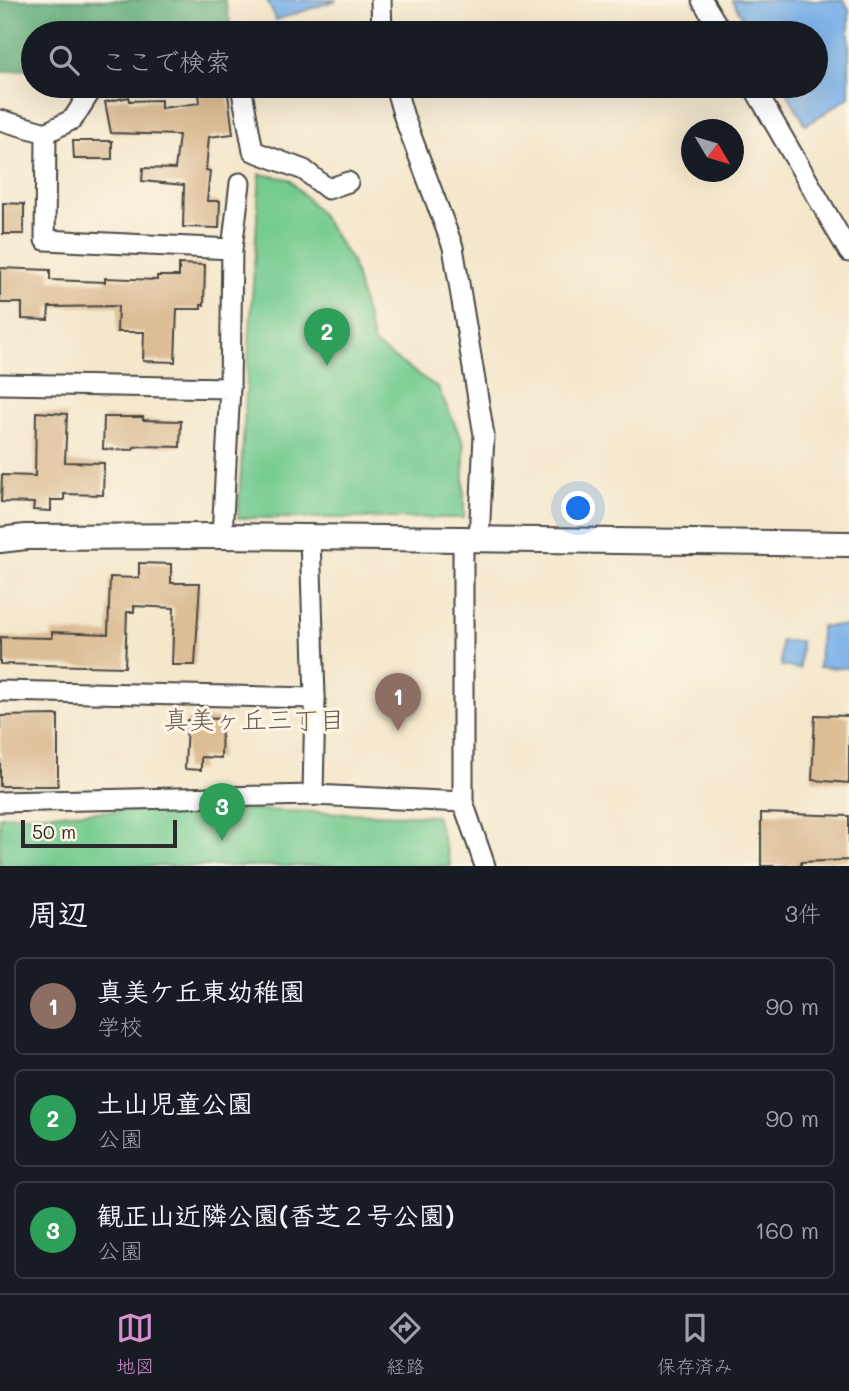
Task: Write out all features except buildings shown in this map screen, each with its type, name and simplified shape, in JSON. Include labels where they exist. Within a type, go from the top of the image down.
[{"type":"street","points":[[381,0],[382,21]]},
{"type":"street","points":[[702,0],[715,21]]},
{"type":"street","points":[[0,120],[46,133],[73,119],[86,98]]},
{"type":"street","points":[[243,98],[253,151],[304,170],[328,189],[348,182]]},
{"type":"street","points":[[398,98],[453,247],[484,435],[471,540],[463,802],[485,866]]},
{"type":"street","points":[[760,98],[849,252]]},
{"type":"street","points":[[46,133],[45,240],[232,249]]},
{"type":"street","points":[[222,536],[230,388],[232,249],[240,183]]},
{"type":"street","points":[[0,384],[230,388]]},
{"type":"street","points":[[0,540],[26,537],[222,536],[849,544]]},
{"type":"street","points":[[310,537],[315,698],[313,795]]},
{"type":"street","points":[[0,691],[315,698]]},
{"type":"street","points":[[0,802],[313,795],[463,802]]},
{"type":"green space","points":[[0,0],[225,0],[230,21],[21,21],[21,69],[0,72]]},
{"type":"green space","points":[[260,174],[289,179],[319,212],[352,262],[374,344],[438,388],[464,444],[464,518],[238,518]]},
{"type":"green space","points":[[186,808],[436,816],[451,866],[0,866],[0,816]]},
{"type":"water","points":[[267,0],[337,0],[276,20]]},
{"type":"water","points":[[732,0],[844,0],[849,9],[849,97],[806,125],[790,98],[828,98],[828,21],[745,21]]},
{"type":"water","points":[[821,626],[849,626],[849,668],[819,667]]},
{"type":"water","points":[[781,641],[801,641],[800,669],[781,666]]},
{"type":"place","name":"土山児童公園","points":[[327,366]]},
{"type":"place","name":"真美ケ丘東幼稚園","points":[[398,731]]},
{"type":"place","name":"観正山近隣公園(香芝２号公園)","points":[[222,841]]},
{"type":"district","name":"真美ヶ丘三丁目","points":[[254,720]]}]
